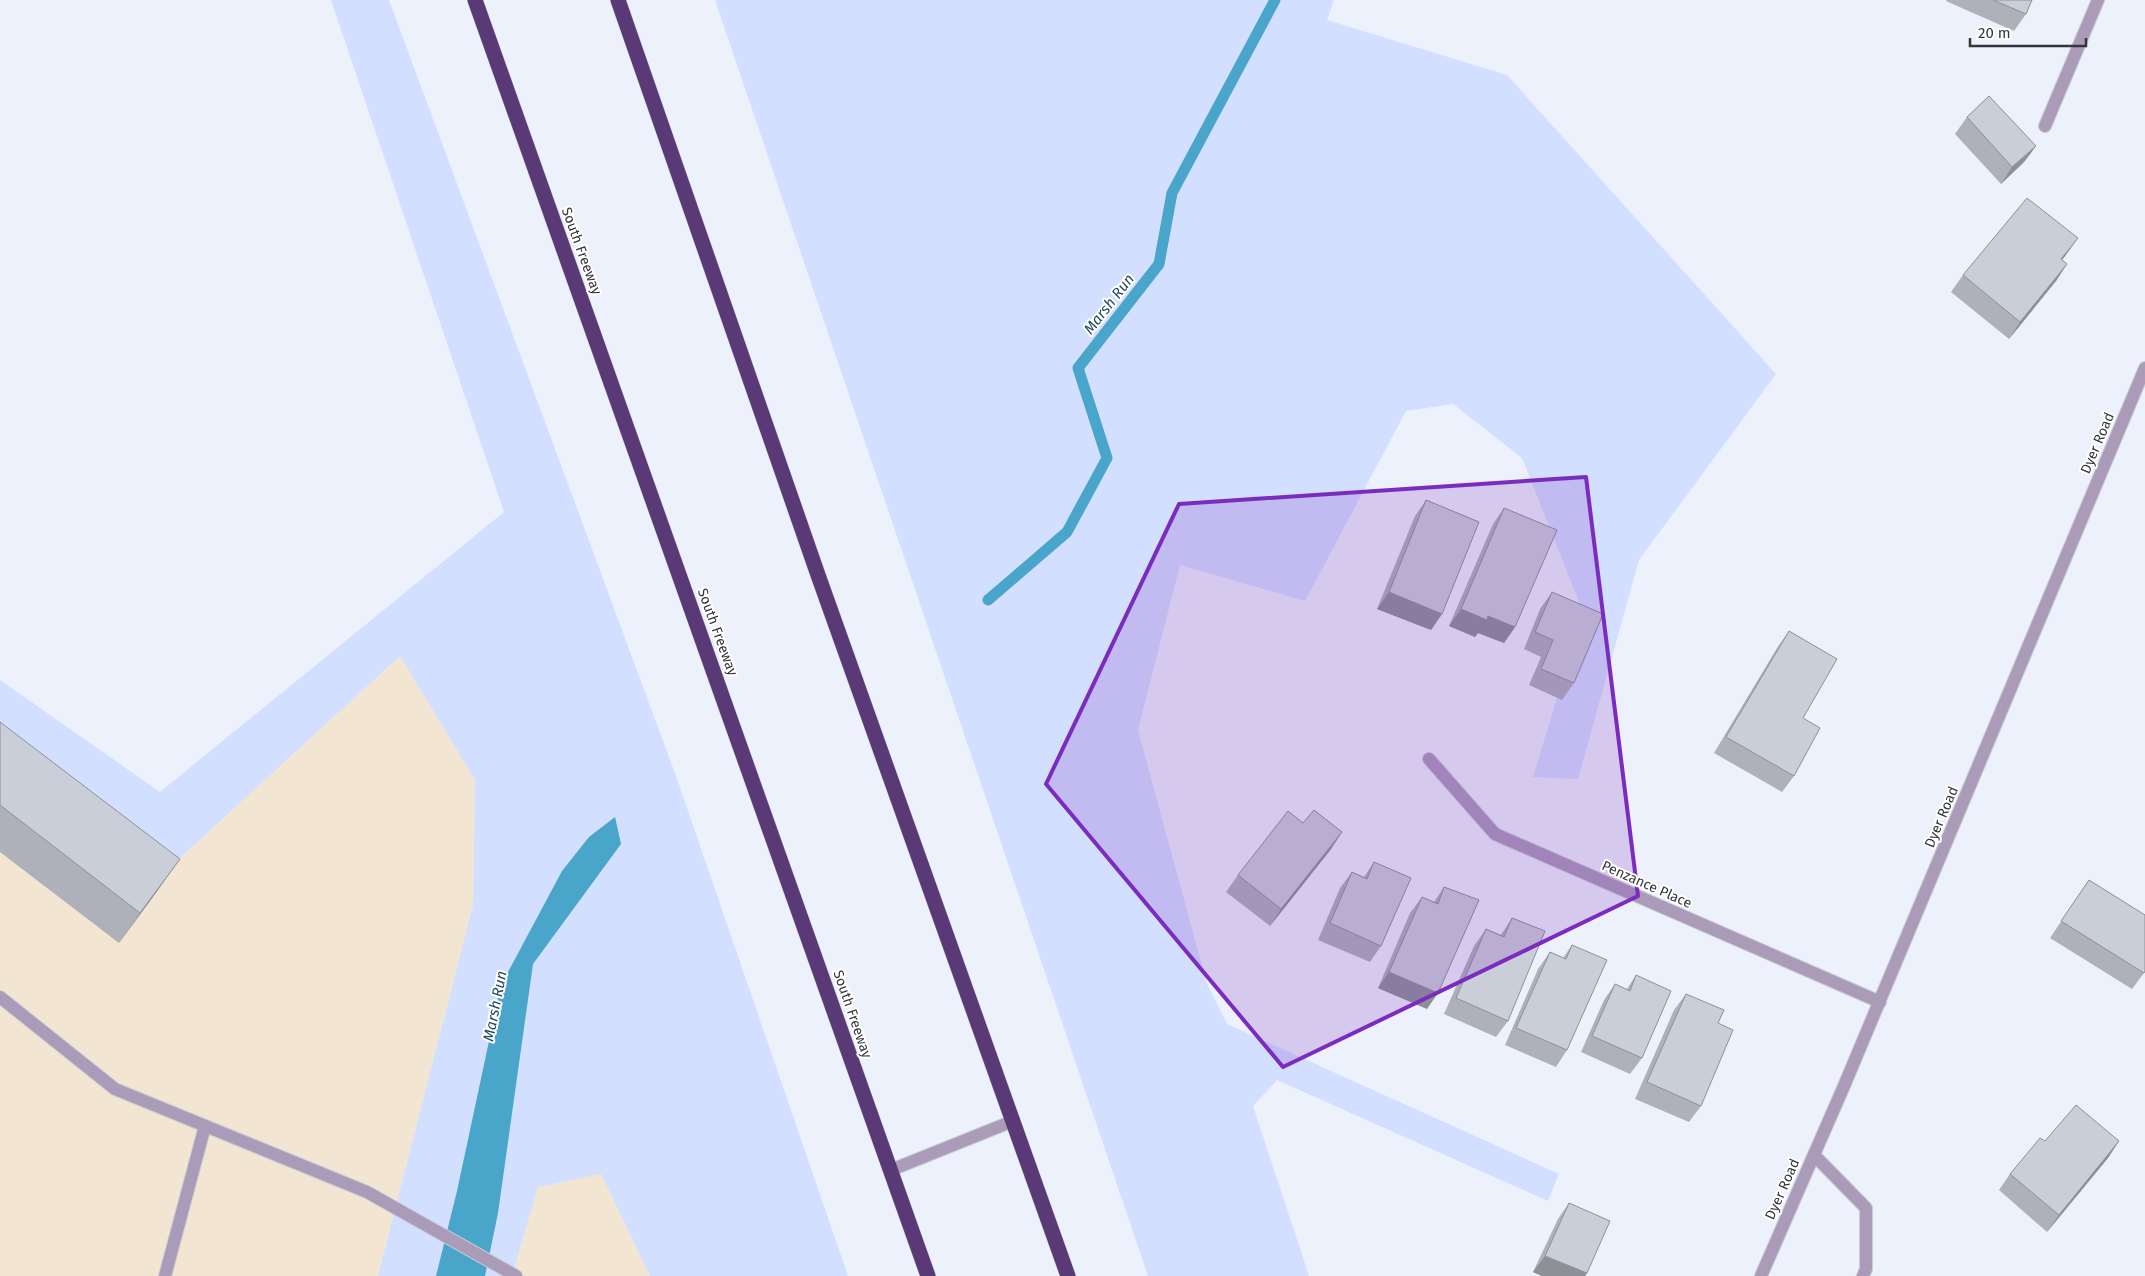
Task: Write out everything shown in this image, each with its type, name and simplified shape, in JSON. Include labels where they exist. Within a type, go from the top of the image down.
[{"type":"highway","name":"South Freeway","points":[[475,0],[928,1276]]},
{"type":"highway","points":[[618,0],[818,575],[1068,1276]]},
{"type":"street","points":[[2045,126],[2098,0]]},
{"type":"street","name":"Dyer Road","points":[[1761,1276],[1880,1002],[2145,368]]},
{"type":"street","name":"Penzance Place","points":[[1428,759],[1495,834],[1880,1002]]},
{"type":"street","points":[[0,997],[115,1089],[367,1192],[516,1276]]},
{"type":"street","points":[[890,1170],[1013,1121]]},
{"type":"street","points":[[165,1276],[205,1126]]},
{"type":"street","points":[[1814,1155],[1866,1208],[1866,1269],[1863,1276]]},
{"type":"highlighted area","points":[[1586,477],[1638,896],[1283,1067],[1046,784],[1179,504]]},
{"type":"shaded area","points":[[331,0],[389,0],[676,776],[848,1276],[650,1276],[601,1174],[538,1187],[512,1276],[378,1276],[473,905],[475,780],[400,656],[167,870],[0,747],[0,680],[160,792],[504,512]]},
{"type":"shaded area","points":[[715,0],[1334,0],[1327,20],[1507,75],[1776,374],[1639,560],[1578,779],[1533,777],[1583,612],[1522,458],[1453,404],[1406,411],[1305,601],[1180,565],[1138,730],[1207,984],[1227,1024],[1559,1174],[1548,1201],[1277,1080],[1253,1106],[1309,1276],[1148,1276]]},
{"type":"shaded area","points":[[400,656],[475,780],[473,905],[378,1276],[0,1276],[0,747],[167,870]]},
{"type":"shaded area","points":[[601,1174],[650,1276],[512,1276],[538,1187]]},
{"type":"water","points":[[615,817],[621,844],[533,964],[498,1213],[485,1276],[436,1276],[457,1191],[501,985],[562,871],[589,837]]},
{"type":"building","points":[[1993,0],[2032,0],[2026,14]]},
{"type":"building","points":[[1989,96],[2036,146],[2012,167],[1967,117]]},
{"type":"building","points":[[2027,198],[2078,238],[2061,259],[2067,264],[2020,322],[1963,275]]},
{"type":"building","points":[[1426,500],[1479,522],[1442,614],[1389,592]]},
{"type":"building","points":[[1504,508],[1557,530],[1515,627],[1488,616],[1487,620],[1461,609]]},
{"type":"building","points":[[1552,592],[1603,614],[1574,683],[1541,669],[1553,640],[1535,632]]},
{"type":"building","points":[[1789,631],[1837,659],[1803,718],[1820,728],[1794,776],[1726,737]]},
{"type":"building","points":[[0,722],[180,859],[140,913],[0,805]]},
{"type":"building","points":[[1314,810],[1342,832],[1281,909],[1238,875],[1288,811],[1303,823]]},
{"type":"building","points":[[1374,862],[1411,878],[1381,946],[1330,923],[1352,872],[1367,879]]},
{"type":"building","points":[[2089,880],[2145,915],[2144,973],[2061,921]]},
{"type":"building","points":[[1444,887],[1479,900],[1438,993],[1389,972],[1422,897],[1438,904]]},
{"type":"building","points":[[1512,918],[1545,931],[1508,1021],[1456,998],[1486,929],[1504,937]]},
{"type":"building","points":[[1572,945],[1607,960],[1567,1050],[1516,1028],[1550,952],[1566,959]]},
{"type":"building","points":[[1636,975],[1671,991],[1642,1058],[1592,1036],[1615,984],[1630,991]]},
{"type":"building","points":[[1686,994],[1724,1010],[1718,1023],[1733,1030],[1701,1106],[1647,1082]]},
{"type":"building","points":[[2076,1105],[2119,1141],[2059,1215],[2010,1174],[2040,1138],[2045,1141]]},
{"type":"building","points":[[1569,1203],[1610,1221],[1587,1273],[1545,1256]]},
{"type":"waterway","name":"Marsh Run","points":[[988,600],[1067,532],[1107,458],[1078,368],[1159,264],[1172,193],[1275,0]]}]
